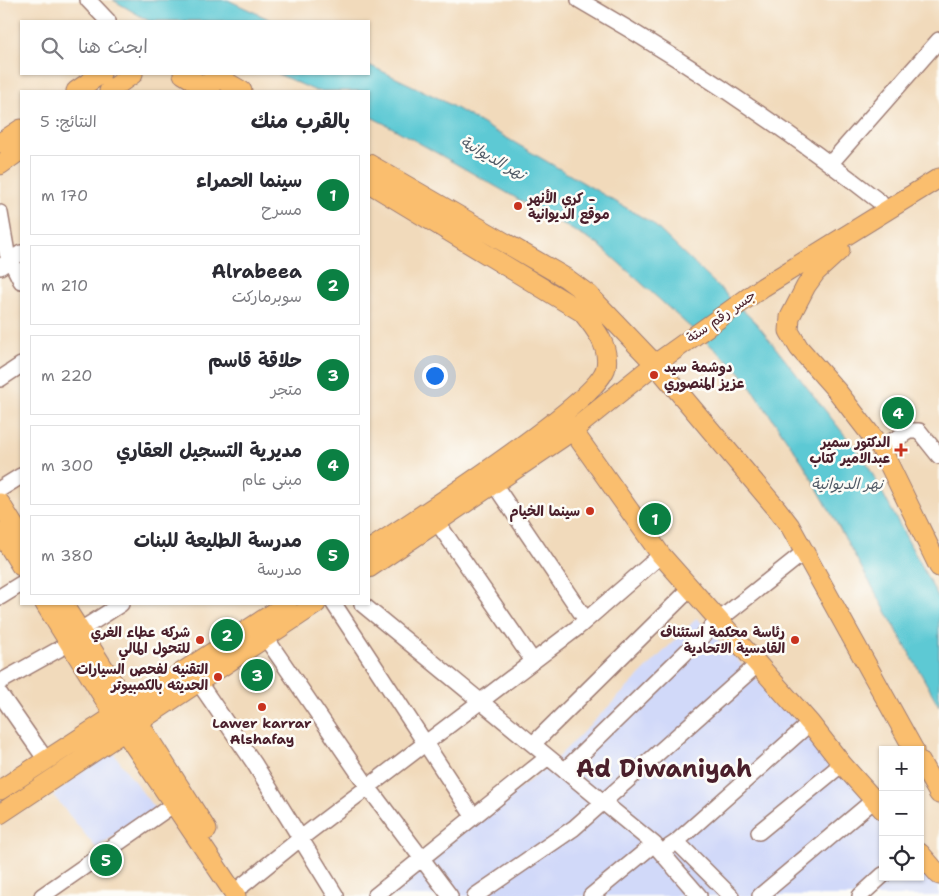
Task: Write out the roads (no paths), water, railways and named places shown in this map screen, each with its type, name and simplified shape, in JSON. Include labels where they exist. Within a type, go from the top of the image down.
[{"type":"main road","points":[[77,90],[100,75]]},
{"type":"main road","points":[[109,90],[132,75]]},
{"type":"main road","points":[[185,75],[209,90]]},
{"type":"main road","points":[[215,75],[240,90]]},
{"type":"main road","points":[[0,143],[20,130]]},
{"type":"main road","points":[[0,165],[20,151]]},
{"type":"main road","points":[[939,164],[878,210],[816,272],[797,301],[788,326],[793,340],[799,348],[837,391],[881,448],[939,568]]},
{"type":"main road","points":[[370,165],[582,312],[596,330],[606,355],[606,367],[567,424],[494,484],[370,567]]},
{"type":"main road","points":[[878,210],[939,178]]},
{"type":"main road","points":[[370,183],[546,266],[589,295],[655,364],[790,526],[912,746]]},
{"type":"main road","name":"جسر رقم ستة","points":[[567,424],[763,287],[802,263],[878,210]]},
{"type":"main road","points":[[370,549],[567,424]]},
{"type":"main road","points":[[567,424],[661,555],[810,723],[842,764],[878,805]]},
{"type":"main road","points":[[0,503],[20,535]]},
{"type":"main road","points":[[0,532],[20,564]]},
{"type":"main road","points":[[46,605],[74,637],[237,893]]},
{"type":"main road","points":[[62,605],[74,637]]},
{"type":"main road","points":[[0,790],[284,605]]},
{"type":"main road","points":[[0,814],[315,605]]},
{"type":"main road","points":[[132,728],[174,804],[237,893]]},
{"type":"main road","points":[[924,768],[939,794]]},
{"type":"main road","points":[[924,857],[939,875]]},
{"type":"street","points":[[579,0],[655,43],[830,164],[878,210]]},
{"type":"street","points":[[93,4],[107,20]]},
{"type":"street","points":[[93,4],[117,20]]},
{"type":"street","points":[[830,164],[939,40]]},
{"type":"street","points":[[0,213],[10,260],[20,279]]},
{"type":"street","points":[[0,379],[20,366]]},
{"type":"street","points":[[881,448],[910,431],[918,431],[939,456]]},
{"type":"street","points":[[0,490],[20,477]]},
{"type":"street","points":[[494,484],[586,620]]},
{"type":"street","points":[[437,522],[534,661]]},
{"type":"street","points":[[564,770],[719,620],[803,552]]},
{"type":"street","points":[[237,893],[301,838],[586,620],[661,555]]},
{"type":"street","points":[[0,596],[20,585]]},
{"type":"street","points":[[533,744],[691,588]]},
{"type":"street","points":[[0,682],[74,637],[120,605]]},
{"type":"street","points":[[335,605],[473,816]]},
{"type":"street","points":[[363,605],[658,848],[699,896]]},
{"type":"street","points":[[266,638],[368,787],[450,896]]},
{"type":"street","points":[[475,896],[563,836],[604,802],[758,664]]},
{"type":"street","points":[[199,683],[254,763],[336,896]]},
{"type":"street","points":[[0,694],[46,760]]},
{"type":"street","points":[[591,896],[658,848],[675,843],[810,723]]},
{"type":"street","points":[[375,896],[548,757]]},
{"type":"street","points":[[759,832],[842,764]]},
{"type":"street","points":[[42,896],[174,804]]},
{"type":"street","points":[[760,896],[878,805]]},
{"type":"street","points":[[675,843],[680,845],[731,896]]},
{"type":"street","points":[[860,896],[879,879]]},
{"type":"water","points":[[113,0],[228,0],[271,20],[147,20]]},
{"type":"water","name":"نهر الديوانية","points":[[370,65],[440,99],[652,223],[756,323],[866,462],[939,599],[939,706],[803,463],[740,372],[599,245],[370,116],[370,90],[314,90],[280,75],[370,75]]},
{"type":"place","name":"كري الأنهر - موقع الديوانية","points":[[518,206]]},
{"type":"place","name":"دوشمة سيد عزيز المنصوري","points":[[654,375]]},
{"type":"place","name":"مديرية التسجيل العقاري","points":[[898,413]]},
{"type":"place","name":"الدكتور سمير عبدالامير كتاب","points":[[901,450]]},
{"type":"place","name":"سينما الخيام","points":[[590,511]]},
{"type":"place","name":"سينما الحمراء","points":[[655,519]]},
{"type":"place","name":"Alrabeea","points":[[227,635]]},
{"type":"place","name":"شركه عطاء الغري للتحول المالي","points":[[200,640]]},
{"type":"place","name":"رئاسة محكمة استئناف القادسية الاتحادية","points":[[795,640]]},
{"type":"place","name":"حلاقة قاسم","points":[[257,675]]},
{"type":"place","name":"التقنيه لفحص السيارات الحديثه بالكمبيوتر","points":[[218,677]]},
{"type":"place","name":"Lawer karrar Alshafay","points":[[262,707]]},
{"type":"place","name":"مدرسة الطليعة للبنات","points":[[106,860]]},
{"type":"district","name":"Ad Diwaniyah","points":[[664,769]]}]
